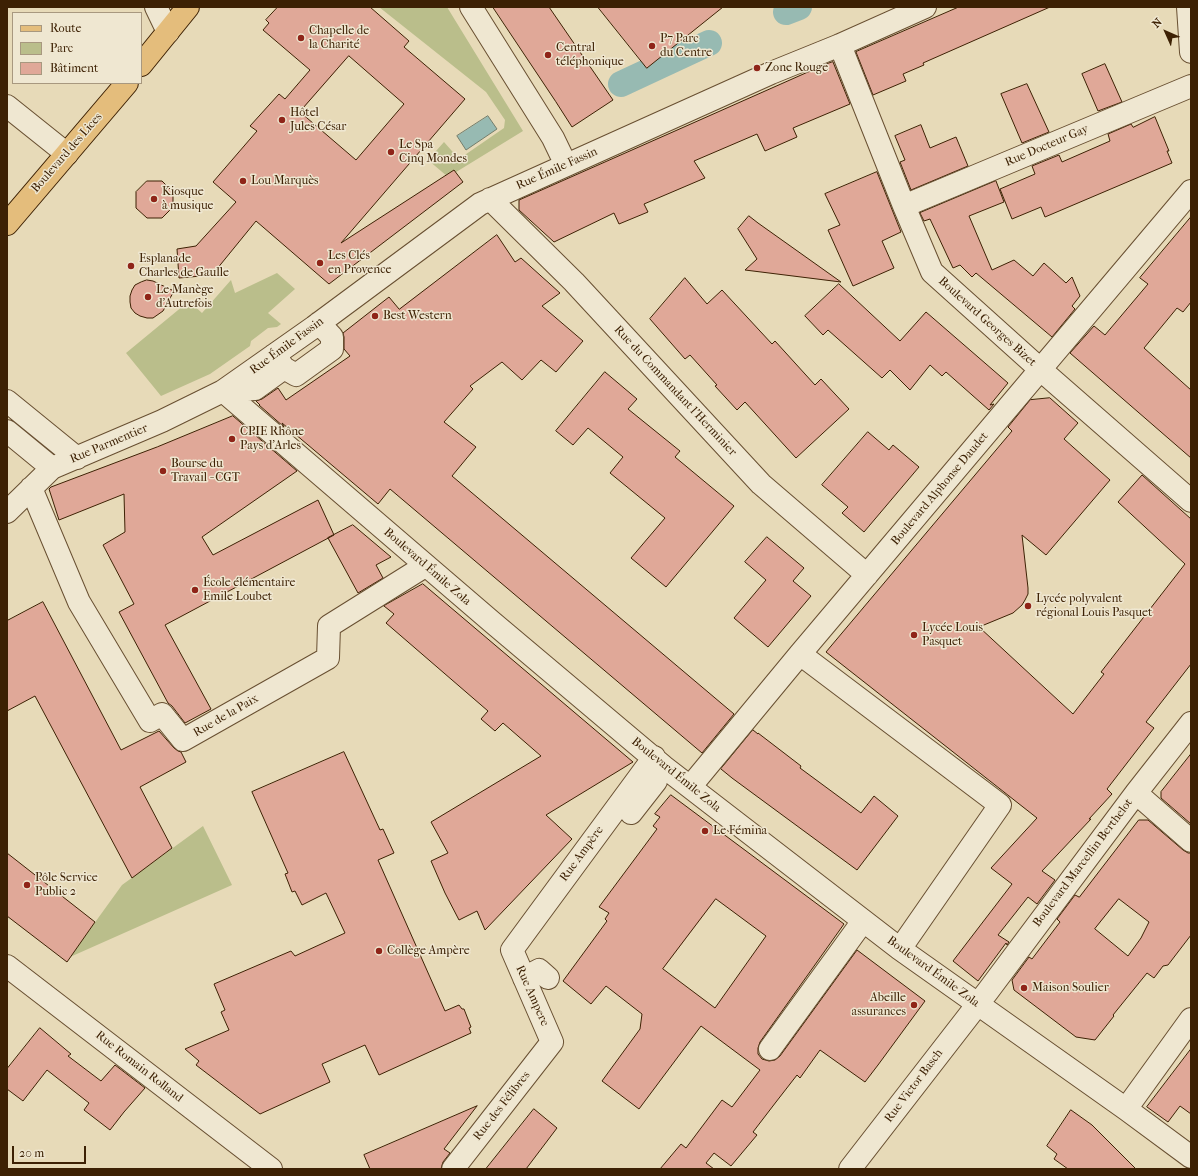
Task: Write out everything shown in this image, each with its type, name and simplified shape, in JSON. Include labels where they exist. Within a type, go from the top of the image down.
[{"type":"main road","points":[[142,64],[188,7]]},
{"type":"main road","name":"Boulevard des Lices","points":[[7,224],[125,84]]},
{"type":"street","points":[[156,7],[168,32]]},
{"type":"street","points":[[471,7],[553,138],[566,165]]},
{"type":"street","name":"Rue Émile Fassin","points":[[223,391],[279,362],[319,323],[480,204],[764,76],[840,45],[925,7]]},
{"type":"street","points":[[1188,7],[1191,52]]},
{"type":"street","name":"Boulevard Georges Bizet","points":[[840,45],[932,272],[1041,370],[1191,501]]},
{"type":"street","name":"Rue Docteur Gay","points":[[904,206],[1191,86]]},
{"type":"street","points":[[7,106],[66,154]]},
{"type":"street","name":"Boulevard Alphonse Daudet","points":[[690,787],[800,654],[1191,191]]},
{"type":"street","name":"Rue du Commandant l'Herminier","points":[[490,199],[574,282],[761,484],[867,575]]},
{"type":"street","points":[[279,362],[296,375],[332,349],[332,337],[319,323]]},
{"type":"street","name":"Rue Parmentier","points":[[7,512],[52,468],[162,421],[223,391]]},
{"type":"street","name":"Boulevard Émile Zola","points":[[223,391],[583,700],[690,787],[900,949],[1126,1108],[1191,1157]]},
{"type":"street","points":[[7,393],[15,400],[30,420]]},
{"type":"street","points":[[7,401],[77,458]]},
{"type":"street","points":[[7,431],[52,468]]},
{"type":"street","name":"Rue de la Paix","points":[[31,488],[79,602],[150,721],[162,714],[183,740],[328,658],[329,626],[355,616],[426,566]]},
{"type":"street","points":[[800,654],[1000,805],[900,949]]},
{"type":"street","name":"Boulevard Marcellin Berthelot","points":[[977,1003],[1191,723]]},
{"type":"street","points":[[631,812],[656,781],[654,758]]},
{"type":"street","name":"Rue Ampère","points":[[512,950],[654,758]]},
{"type":"street","points":[[1136,793],[1191,842]]},
{"type":"street","points":[[770,1049],[863,921]]},
{"type":"street","name":"Rue Ampere","points":[[512,950],[552,1042]]},
{"type":"street","name":"Rue Romain Rolland","points":[[7,966],[272,1169]]},
{"type":"street","points":[[524,978],[539,970],[548,978]]},
{"type":"street","name":"Rue Victor Basch","points":[[850,1169],[977,1003]]},
{"type":"street","points":[[1126,1108],[1191,1020]]},
{"type":"street","name":"Rue des Félibres","points":[[453,1169],[552,1042]]},
{"type":"green space","points":[[379,7],[447,7],[523,131],[448,177],[428,160],[444,142],[459,159],[504,128],[505,120],[486,92]]},
{"type":"green space","points":[[277,273],[295,289],[268,313],[281,324],[277,327],[268,328],[251,341],[250,346],[210,374],[161,396],[126,353],[189,301],[202,313],[231,280],[235,293]]},
{"type":"green space","points":[[203,826],[232,885],[70,957],[122,885]]},
{"type":"water","points":[[488,116],[497,129],[466,150],[457,136]]},
{"type":"building","points":[[278,7],[370,7],[409,41],[404,47],[465,99],[341,243],[454,170],[463,182],[329,284],[256,221],[212,275],[179,278],[177,249],[196,246],[236,202],[213,182],[257,131],[250,126],[279,94],[285,99],[310,70],[263,30],[269,23],[266,20]],"holes":[[[349,56],[404,104],[356,160],[300,112]]]},
{"type":"building","name":"Central téléphonique","points":[[493,7],[549,7],[613,100],[572,127]]},
{"type":"building","name":"P7 Parc du Centre","points":[[598,7],[723,7],[647,68]]},
{"type":"building","points":[[959,7],[1050,7],[923,63],[924,65],[903,74],[906,81],[873,95],[856,52]]},
{"type":"building","points":[[833,62],[850,104],[793,128],[797,137],[765,151],[757,134],[694,161],[705,178],[644,204],[648,212],[619,224],[614,213],[554,242],[519,210],[519,200]]},
{"type":"building","points":[[1105,64],[1122,102],[1098,111],[1082,74]]},
{"type":"building","points":[[1027,84],[1049,132],[1022,143],[1001,94]]},
{"type":"building","points":[[1155,117],[1169,151],[1167,151],[1172,163],[1045,217],[1041,207],[1012,219],[1000,189],[1035,174],[1032,166],[1059,155],[1062,162],[1110,141],[1108,134],[1131,124],[1133,127]]},
{"type":"building","points":[[921,125],[930,148],[956,137],[968,166],[911,190],[900,162],[905,160],[895,136]]},
{"type":"building","points":[[877,172],[901,232],[882,241],[894,268],[853,286],[828,230],[840,225],[825,194]]},
{"type":"building","name":"Kiosque à musique","points":[[147,181],[162,181],[173,192],[173,207],[162,218],[147,218],[136,208],[136,192]]},
{"type":"building","points":[[996,181],[1004,202],[969,216],[992,270],[1014,260],[1033,276],[1044,263],[1066,283],[1072,277],[1080,296],[1072,306],[1075,309],[1052,337],[976,273],[972,277],[960,265],[953,268],[930,219],[924,221],[920,213]]},
{"type":"building","points":[[749,216],[841,282],[745,270],[757,259],[738,229]]},
{"type":"building","points":[[1191,217],[1191,302],[1183,312],[1177,308],[1144,348],[1191,390],[1191,458],[1070,353],[1094,326],[1105,335],[1148,284],[1140,278]]},
{"type":"building","points":[[497,235],[515,262],[521,258],[560,293],[542,306],[583,341],[556,372],[541,360],[522,380],[502,362],[470,386],[473,389],[444,422],[476,447],[452,476],[734,714],[702,753],[390,489],[378,504],[282,423],[284,427],[256,401],[262,399],[278,388],[286,400],[350,356],[344,349],[343,333],[389,297],[399,309]]},
{"type":"building","points":[[685,278],[707,304],[722,290],[772,344],[775,341],[815,385],[821,379],[849,409],[796,458],[745,402],[737,410],[690,355],[685,359],[650,319]]},
{"type":"building","name":"Le Manège d'Autrefois","points":[[147,280],[153,281],[174,291],[163,311],[153,318],[147,318],[135,313],[131,308],[130,302],[130,296],[135,285]]},
{"type":"building","points":[[839,284],[900,341],[926,312],[1008,383],[990,405],[994,404],[989,410],[946,372],[942,376],[930,365],[910,390],[890,370],[882,378],[828,330],[823,335],[805,316]]},
{"type":"building","points":[[605,372],[637,399],[628,409],[680,451],[675,457],[734,506],[666,587],[631,558],[665,518],[610,473],[623,457],[588,428],[573,445],[556,431]]},
{"type":"building","name":"Lycée Louis Pasquet","points":[[1050,398],[1078,423],[1064,439],[1110,480],[1046,555],[1022,535],[1028,594],[1022,605],[1013,613],[979,627],[1073,714],[1104,674],[1101,672],[1185,564],[1118,502],[1142,475],[1191,519],[1191,664],[1146,722],[1154,728],[1107,789],[1112,794],[1089,819],[1091,819],[1042,871],[1055,880],[1037,904],[1028,897],[998,935],[1009,942],[1007,945],[1006,943],[978,981],[953,961],[1012,884],[991,868],[1037,818],[826,652],[1012,431],[1008,427],[1030,400]]},
{"type":"building","points":[[233,416],[297,471],[202,537],[213,555],[318,500],[334,535],[165,625],[211,709],[185,723],[168,703],[119,612],[134,604],[103,545],[125,532],[124,494],[59,520],[49,489]]},
{"type":"building","points":[[868,432],[889,450],[893,445],[919,467],[864,532],[842,513],[848,507],[822,485]]},
{"type":"building","points":[[353,525],[391,557],[376,565],[383,578],[358,593],[328,538]]},
{"type":"building","points":[[767,537],[804,568],[793,581],[811,596],[768,647],[734,618],[766,580],[745,562]]},
{"type":"building","points":[[423,584],[633,762],[546,815],[572,839],[485,930],[477,911],[459,920],[445,893],[431,861],[448,853],[431,822],[541,756],[503,723],[495,731],[481,719],[488,711],[386,623],[394,614],[384,606]]},
{"type":"building","points":[[43,602],[121,750],[159,731],[174,748],[181,752],[186,762],[140,787],[172,848],[132,878],[35,696],[7,711],[7,621]]},
{"type":"building","points":[[753,730],[801,766],[800,768],[861,813],[874,796],[898,816],[857,870],[721,769]]},
{"type":"building","points":[[344,752],[380,830],[383,829],[394,853],[378,860],[445,1011],[459,1005],[462,1009],[464,1009],[471,1027],[469,1028],[471,1033],[379,1075],[365,1045],[322,1064],[330,1082],[260,1114],[196,1065],[199,1061],[185,1049],[229,1030],[221,1012],[225,1010],[214,984],[291,951],[295,956],[345,933],[326,893],[302,905],[295,891],[292,892],[285,874],[288,873],[252,792]]},
{"type":"building","points":[[1191,754],[1191,824],[1161,798],[1161,792]]},
{"type":"building","points":[[671,795],[844,924],[760,1042],[758,1054],[762,1059],[769,1061],[775,1060],[780,1056],[857,950],[925,1001],[865,1082],[820,1050],[800,1078],[797,1075],[776,1102],[753,1132],[757,1135],[731,1166],[714,1153],[706,1163],[714,1169],[660,1169],[681,1144],[686,1148],[722,1100],[732,1107],[760,1070],[701,1026],[639,1109],[602,1081],[640,1029],[642,1014],[606,986],[591,1004],[563,981],[607,921],[605,919],[609,913],[599,907],[657,829],[653,826],[660,817],[655,814]],"holes":[[[716,899],[766,936],[715,1008],[663,969]]]},
{"type":"building","points":[[1139,820],[1148,820],[1183,850],[1191,853],[1191,935],[1168,965],[1163,966],[1154,978],[1147,973],[1095,1040],[1076,1037],[1014,990],[1012,980],[1029,957],[1032,959],[1060,922],[1057,919],[1075,895],[1079,897]],"holes":[[[1119,899],[1149,922],[1141,938],[1128,956],[1095,929]]]},
{"type":"building","name":"Pôle Service Public 2","points":[[7,853],[95,922],[67,962],[7,916]]},
{"type":"building","points":[[40,1028],[71,1054],[68,1056],[101,1081],[115,1065],[145,1088],[110,1130],[84,1110],[89,1103],[47,1070],[23,1101],[7,1089],[7,1069]]},
{"type":"building","points":[[1191,1049],[1191,1114],[1180,1106],[1168,1122],[1147,1107]]},
{"type":"building","points":[[477,1106],[444,1149],[450,1153],[443,1162],[441,1169],[370,1169],[364,1155]]},
{"type":"building","points":[[534,1109],[557,1128],[526,1169],[486,1169]]},
{"type":"building","points":[[1071,1110],[1092,1125],[1136,1169],[1068,1169],[1054,1159],[1057,1154],[1047,1146]]},
{"type":"waterway","points":[[786,12],[799,7]]},
{"type":"waterway","points":[[621,84],[709,43]]},
{"type":"place","name":"Chapelle de la Charité","points":[[301,38]]},
{"type":"place","name":"P7 Parc du Centre","points":[[652,46]]},
{"type":"place","name":"Central téléphonique","points":[[548,55]]},
{"type":"place","name":"Zone Rouge","points":[[757,68]]},
{"type":"place","name":"Hôtel Jules César","points":[[282,120]]},
{"type":"place","name":"Le Spa Cinq Mondes","points":[[391,152]]},
{"type":"place","name":"Lou Marquès","points":[[243,181]]},
{"type":"place","name":"Kiosque à musique","points":[[154,199]]},
{"type":"place","name":"Les Clés en Provence","points":[[320,263]]},
{"type":"place","name":"Esplanade Charles de Gaulle","points":[[131,266]]},
{"type":"place","name":"Le Manège d'Autrefois","points":[[148,297]]},
{"type":"place","name":"Best Western","points":[[375,316]]},
{"type":"place","name":"CPIE Rhône Pays d’Arles","points":[[232,439]]},
{"type":"place","name":"Bourse du Travail - CGT","points":[[163,471]]},
{"type":"place","name":"École élémentaire Emile Loubet","points":[[195,590]]},
{"type":"place","name":"Lycée polyvalent régional Louis Pasquet","points":[[1028,606]]},
{"type":"place","name":"Lycée Louis Pasquet","points":[[914,635]]},
{"type":"place","name":"Le Fémina","points":[[705,831]]},
{"type":"place","name":"Pôle Service Public 2","points":[[27,885]]},
{"type":"place","name":"Collège Ampère","points":[[379,951]]},
{"type":"place","name":"Maison Soulier","points":[[1024,988]]},
{"type":"place","name":"Abeille assurances","points":[[914,1005]]}]
